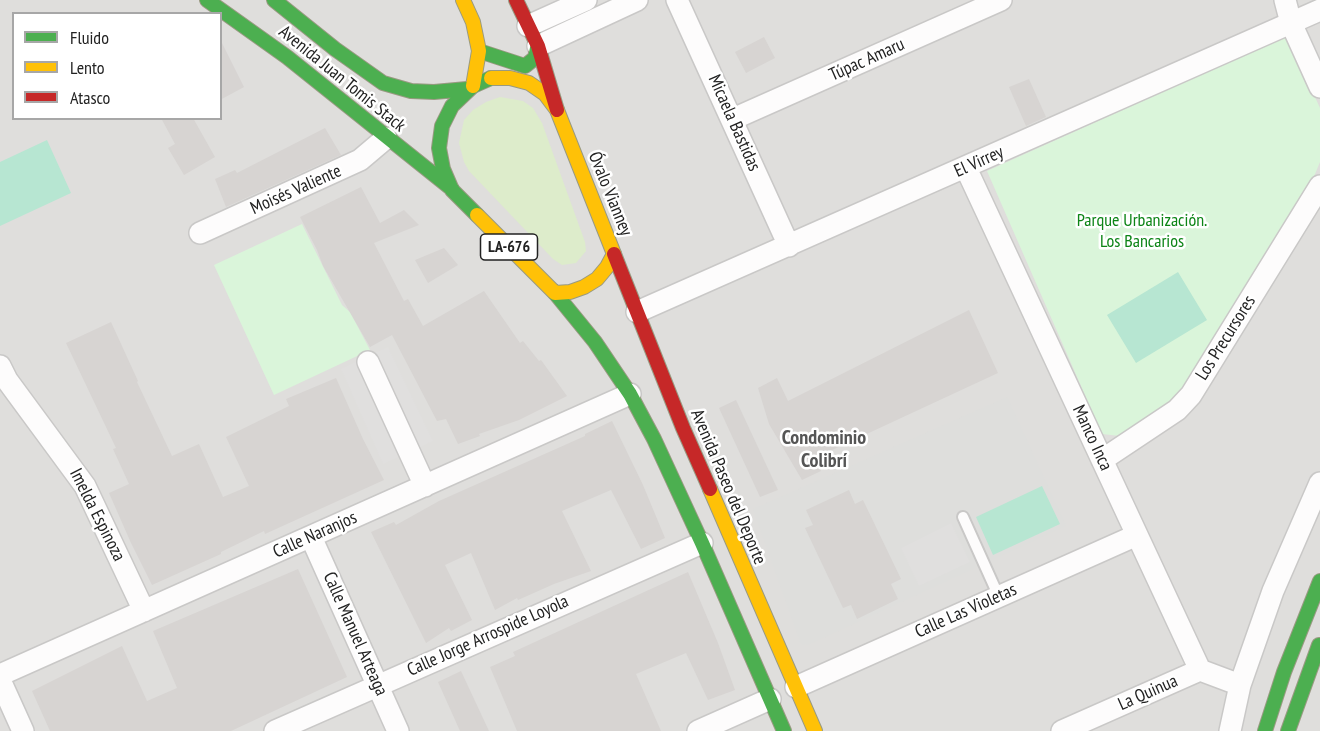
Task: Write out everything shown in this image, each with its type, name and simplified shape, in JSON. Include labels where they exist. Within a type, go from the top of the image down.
[{"type":"main road","name":"Avenida Juan Tomis Stack","points":[[207,0],[287,57],[452,190]]},
{"type":"main road","name":"Avenida Juan Tomis Stack","points":[[274,0],[382,83],[411,91],[435,92],[470,87]]},
{"type":"main road","points":[[463,0],[473,22],[479,51],[470,87]]},
{"type":"main road","points":[[516,0],[538,46],[557,110]]},
{"type":"main road","points":[[479,51],[525,66],[535,58],[538,46]]},
{"type":"main road","name":"Óvalo Vianney","points":[[470,87],[491,78],[510,78],[529,83],[545,94],[557,110],[615,254],[597,279],[570,292],[555,293]]},
{"type":"main road","name":"LA-676","points":[[470,87],[452,106],[442,126],[439,147],[442,170],[452,190],[555,293],[595,342],[630,394],[654,439],[702,543],[784,731]]},
{"type":"main road","name":"Avenida Paseo del Deporte","points":[[615,254],[683,428],[816,731]]},
{"type":"main road","points":[[1265,731],[1284,672],[1320,581]]},
{"type":"main road","points":[[1288,731],[1320,642]]},
{"type":"street","points":[[528,26],[586,0]]},
{"type":"street","points":[[538,46],[637,0]]},
{"type":"street","name":"Micaela Bastidas","points":[[677,0],[789,246]]},
{"type":"street","name":"Túpac Amaru","points":[[733,119],[1001,0]]},
{"type":"street","points":[[1285,0],[1291,23],[1320,87]]},
{"type":"street","name":"El Virrey","points":[[638,312],[1320,10]]},
{"type":"street","name":"Moisés Valiente","points":[[200,233],[360,160],[386,138]]},
{"type":"street","name":"Manco Inca","points":[[966,168],[1200,670]]},
{"type":"street","name":"Los Precursores","points":[[1102,460],[1177,410],[1191,395],[1320,186]]},
{"type":"street","points":[[368,362],[425,486]]},
{"type":"street","name":"Imelda Espinoza","points":[[2,377],[85,486],[144,611]]},
{"type":"street","name":"Calle Naranjos","points":[[0,675],[630,394]]},
{"type":"street","points":[[1230,731],[1240,685],[1273,591],[1320,483]]},
{"type":"street","name":"Calle Las Violetas","points":[[796,687],[1137,535]]},
{"type":"street","name":"Calle Manuel Arteaga","points":[[311,537],[398,731]]},
{"type":"street","name":"Calle Jorge Arrospide Loyola","points":[[275,731],[702,543]]},
{"type":"street","points":[[1200,670],[1240,685]]},
{"type":"street","name":"La Quinua","points":[[1062,731],[1200,670]]},
{"type":"street","points":[[0,680],[23,731]]},
{"type":"street","points":[[698,731],[770,699]]},
{"type":"lane","points":[[963,518],[999,597]]},
{"type":"shaded area","points":[[0,0],[1320,0],[1320,731],[0,731]]},
{"type":"shaded area","points":[[388,347],[433,441],[383,464],[341,369]]},
{"type":"shaded area","points":[[1007,397],[1066,526],[808,645],[801,644],[753,509]]},
{"type":"shaded area","points":[[951,523],[970,562],[919,586],[901,548]]},
{"type":"green space","name":"Parque Urbanización. Los Bancarios","points":[[1287,36],[1320,108],[1320,162],[1313,179],[1182,394],[1120,436],[1102,434],[987,171]]},
{"type":"green space","points":[[500,97],[523,101],[533,108],[542,123],[585,242],[586,251],[576,263],[562,265],[553,259],[469,171],[464,162],[459,143],[464,120],[473,110]]},
{"type":"green space","points":[[47,140],[71,193],[0,226],[0,162]]},
{"type":"green space","points":[[302,224],[342,305],[350,312],[370,350],[274,395],[214,265]]},
{"type":"green space","points":[[1178,272],[1207,320],[1136,363],[1107,315]]},
{"type":"green space","points":[[1042,486],[1060,524],[993,555],[976,517]]},
{"type":"building","points":[[764,37],[775,58],[746,73],[735,52]]},
{"type":"building","points":[[222,43],[244,87],[222,99]]},
{"type":"building","points":[[1029,79],[1046,117],[1026,126],[1009,87]]},
{"type":"building","points":[[162,120],[194,120],[215,157],[184,175],[168,148],[175,144]]},
{"type":"building","points":[[325,128],[341,155],[226,207],[215,179],[235,170],[237,173]]},
{"type":"building","points":[[361,187],[380,223],[404,210],[419,225],[374,243],[404,301],[408,299],[423,326],[484,291],[520,343],[523,341],[539,361],[541,360],[567,396],[519,420],[458,444],[446,419],[437,421],[392,335],[370,347],[323,266],[300,217]]},
{"type":"building","points":[[444,248],[458,265],[428,283],[415,260]]},
{"type":"building","points":[[969,310],[998,373],[815,458],[821,471],[802,480],[769,424],[758,388],[777,378],[788,401]]},
{"type":"building","points":[[111,322],[172,456],[199,444],[223,497],[249,486],[226,437],[289,406],[286,399],[336,378],[384,480],[265,534],[264,531],[221,554],[152,585],[109,493],[129,484],[113,449],[116,448],[66,343]]},
{"type":"building","points":[[736,400],[778,490],[760,497],[719,408]]},
{"type":"building","points":[[612,421],[643,485],[665,538],[641,549],[611,490],[562,511],[591,571],[518,600],[517,598],[495,610],[471,553],[445,565],[472,620],[451,631],[449,628],[426,643],[371,532],[394,522],[396,525],[439,501],[585,436]]},
{"type":"building","points":[[849,490],[855,504],[863,500],[901,579],[891,584],[898,599],[857,619],[851,605],[843,608],[805,528],[813,525],[806,510]]},
{"type":"building","points":[[298,569],[347,677],[231,731],[50,731],[32,691],[122,646],[147,701],[177,688],[153,631]]},
{"type":"building","points":[[688,572],[735,690],[708,700],[686,653],[636,674],[661,731],[517,731],[490,667],[515,656],[513,652]]},
{"type":"building","points":[[461,671],[489,731],[460,731],[438,682]]},
{"type":"traffic: fast","points":[[207,0],[287,57],[452,189]]},
{"type":"traffic: fast","points":[[274,0],[335,49],[383,83],[411,91],[434,92],[467,89]]},
{"type":"traffic: fast","points":[[479,51],[525,66],[535,58],[537,48]]},
{"type":"traffic: fast","points":[[477,215],[452,190],[443,169],[439,148],[442,126],[452,106],[473,86],[491,78]]},
{"type":"traffic: fast","points":[[555,293],[595,342],[630,394],[654,439],[784,731]]},
{"type":"traffic: fast","points":[[1265,731],[1284,672],[1320,581]]},
{"type":"traffic: fast","points":[[1288,731],[1319,645]]},
{"type":"traffic: slow","points":[[463,0],[473,22],[479,51],[473,86]]},
{"type":"traffic: slow","points":[[477,215],[555,293],[570,292],[597,279],[614,254],[557,110],[545,94],[529,83],[510,78],[491,78]]},
{"type":"traffic: slow","points":[[710,489],[815,731]]},
{"type":"traffic: jam","points":[[516,0],[538,46],[557,110]]},
{"type":"traffic: jam","points":[[614,254],[683,428],[710,489]]},
{"type":"district","name":"Condominio Colibrí","points":[[824,450]]}]
